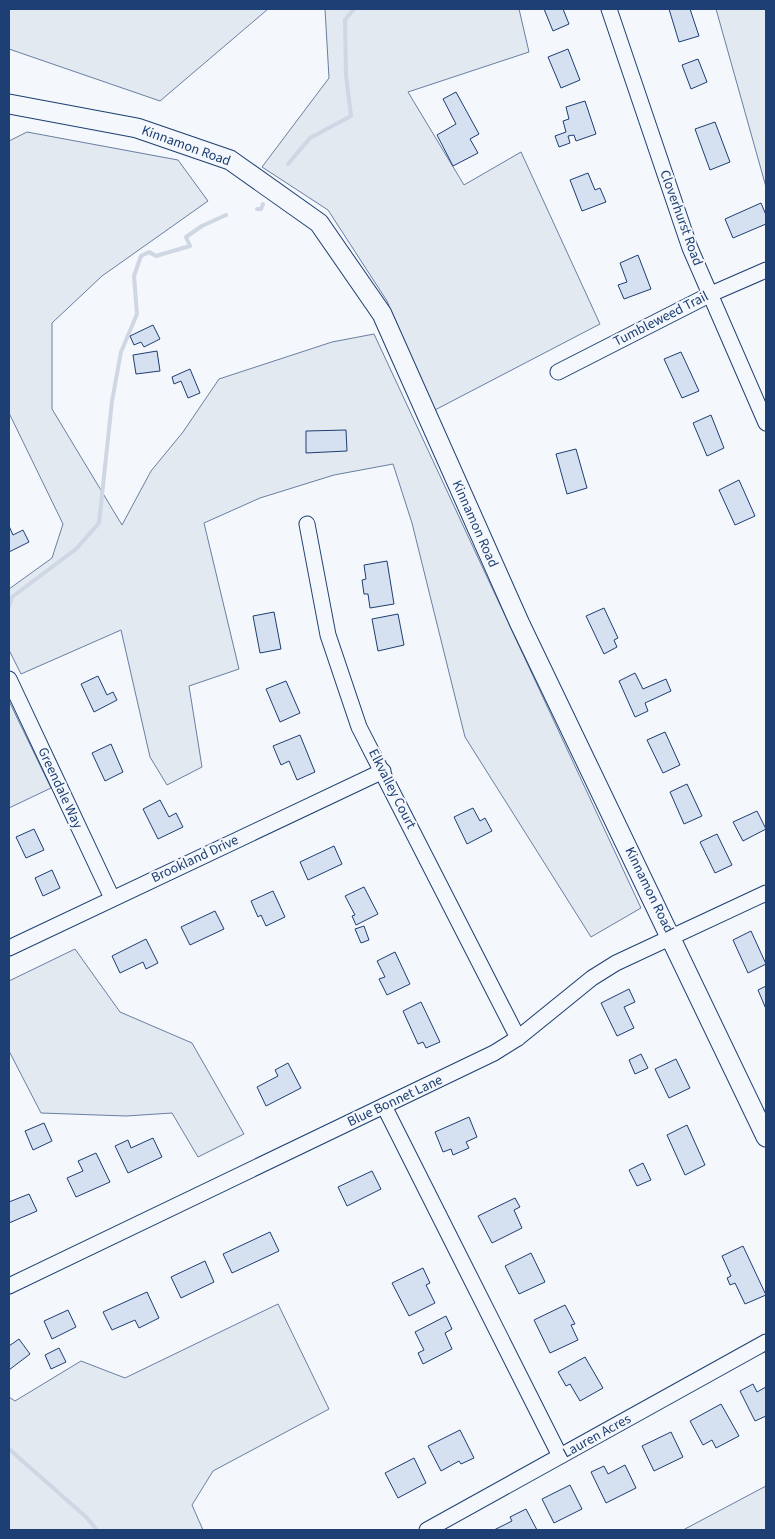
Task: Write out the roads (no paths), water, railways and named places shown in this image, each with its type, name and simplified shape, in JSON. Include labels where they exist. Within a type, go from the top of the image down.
[{"type":"main road","name":"Kinnamon Road","points":[[9,104],[136,128],[230,160],[319,223],[382,314],[520,624],[766,1136]]},
{"type":"street","name":"Cloverhurst Road","points":[[609,9],[690,248],[766,423]]},
{"type":"street","name":"Tumbleweed Trail","points":[[558,372],[711,294],[766,270]]},
{"type":"street","name":"Elkvalley Court","points":[[307,524],[328,635],[359,727],[518,1038]]},
{"type":"street","name":"Greendale Way","points":[[9,679],[112,898]]},
{"type":"street","name":"Brookland Drive","points":[[9,948],[59,926],[112,898],[383,771]]},
{"type":"street","name":"Blue Bonnet Lane","points":[[9,1286],[466,1067],[518,1038],[592,978],[616,963],[766,893]]},
{"type":"street","points":[[384,1106],[560,1456]]},
{"type":"street","name":"Lauren Acres","points":[[427,1530],[766,1342]]},
{"type":"waterway","points":[[288,164],[310,138],[351,116],[346,75],[345,20],[354,9]]},
{"type":"waterway","points":[[257,209],[261,209],[263,204]]},
{"type":"waterway","points":[[9,606],[12,597],[76,549],[99,523],[112,401],[121,352],[137,314],[134,276],[141,256],[149,252],[156,256],[190,246],[186,237],[202,226],[226,215]]},
{"type":"waterway","points":[[9,1449],[86,1517],[97,1530]]}]
